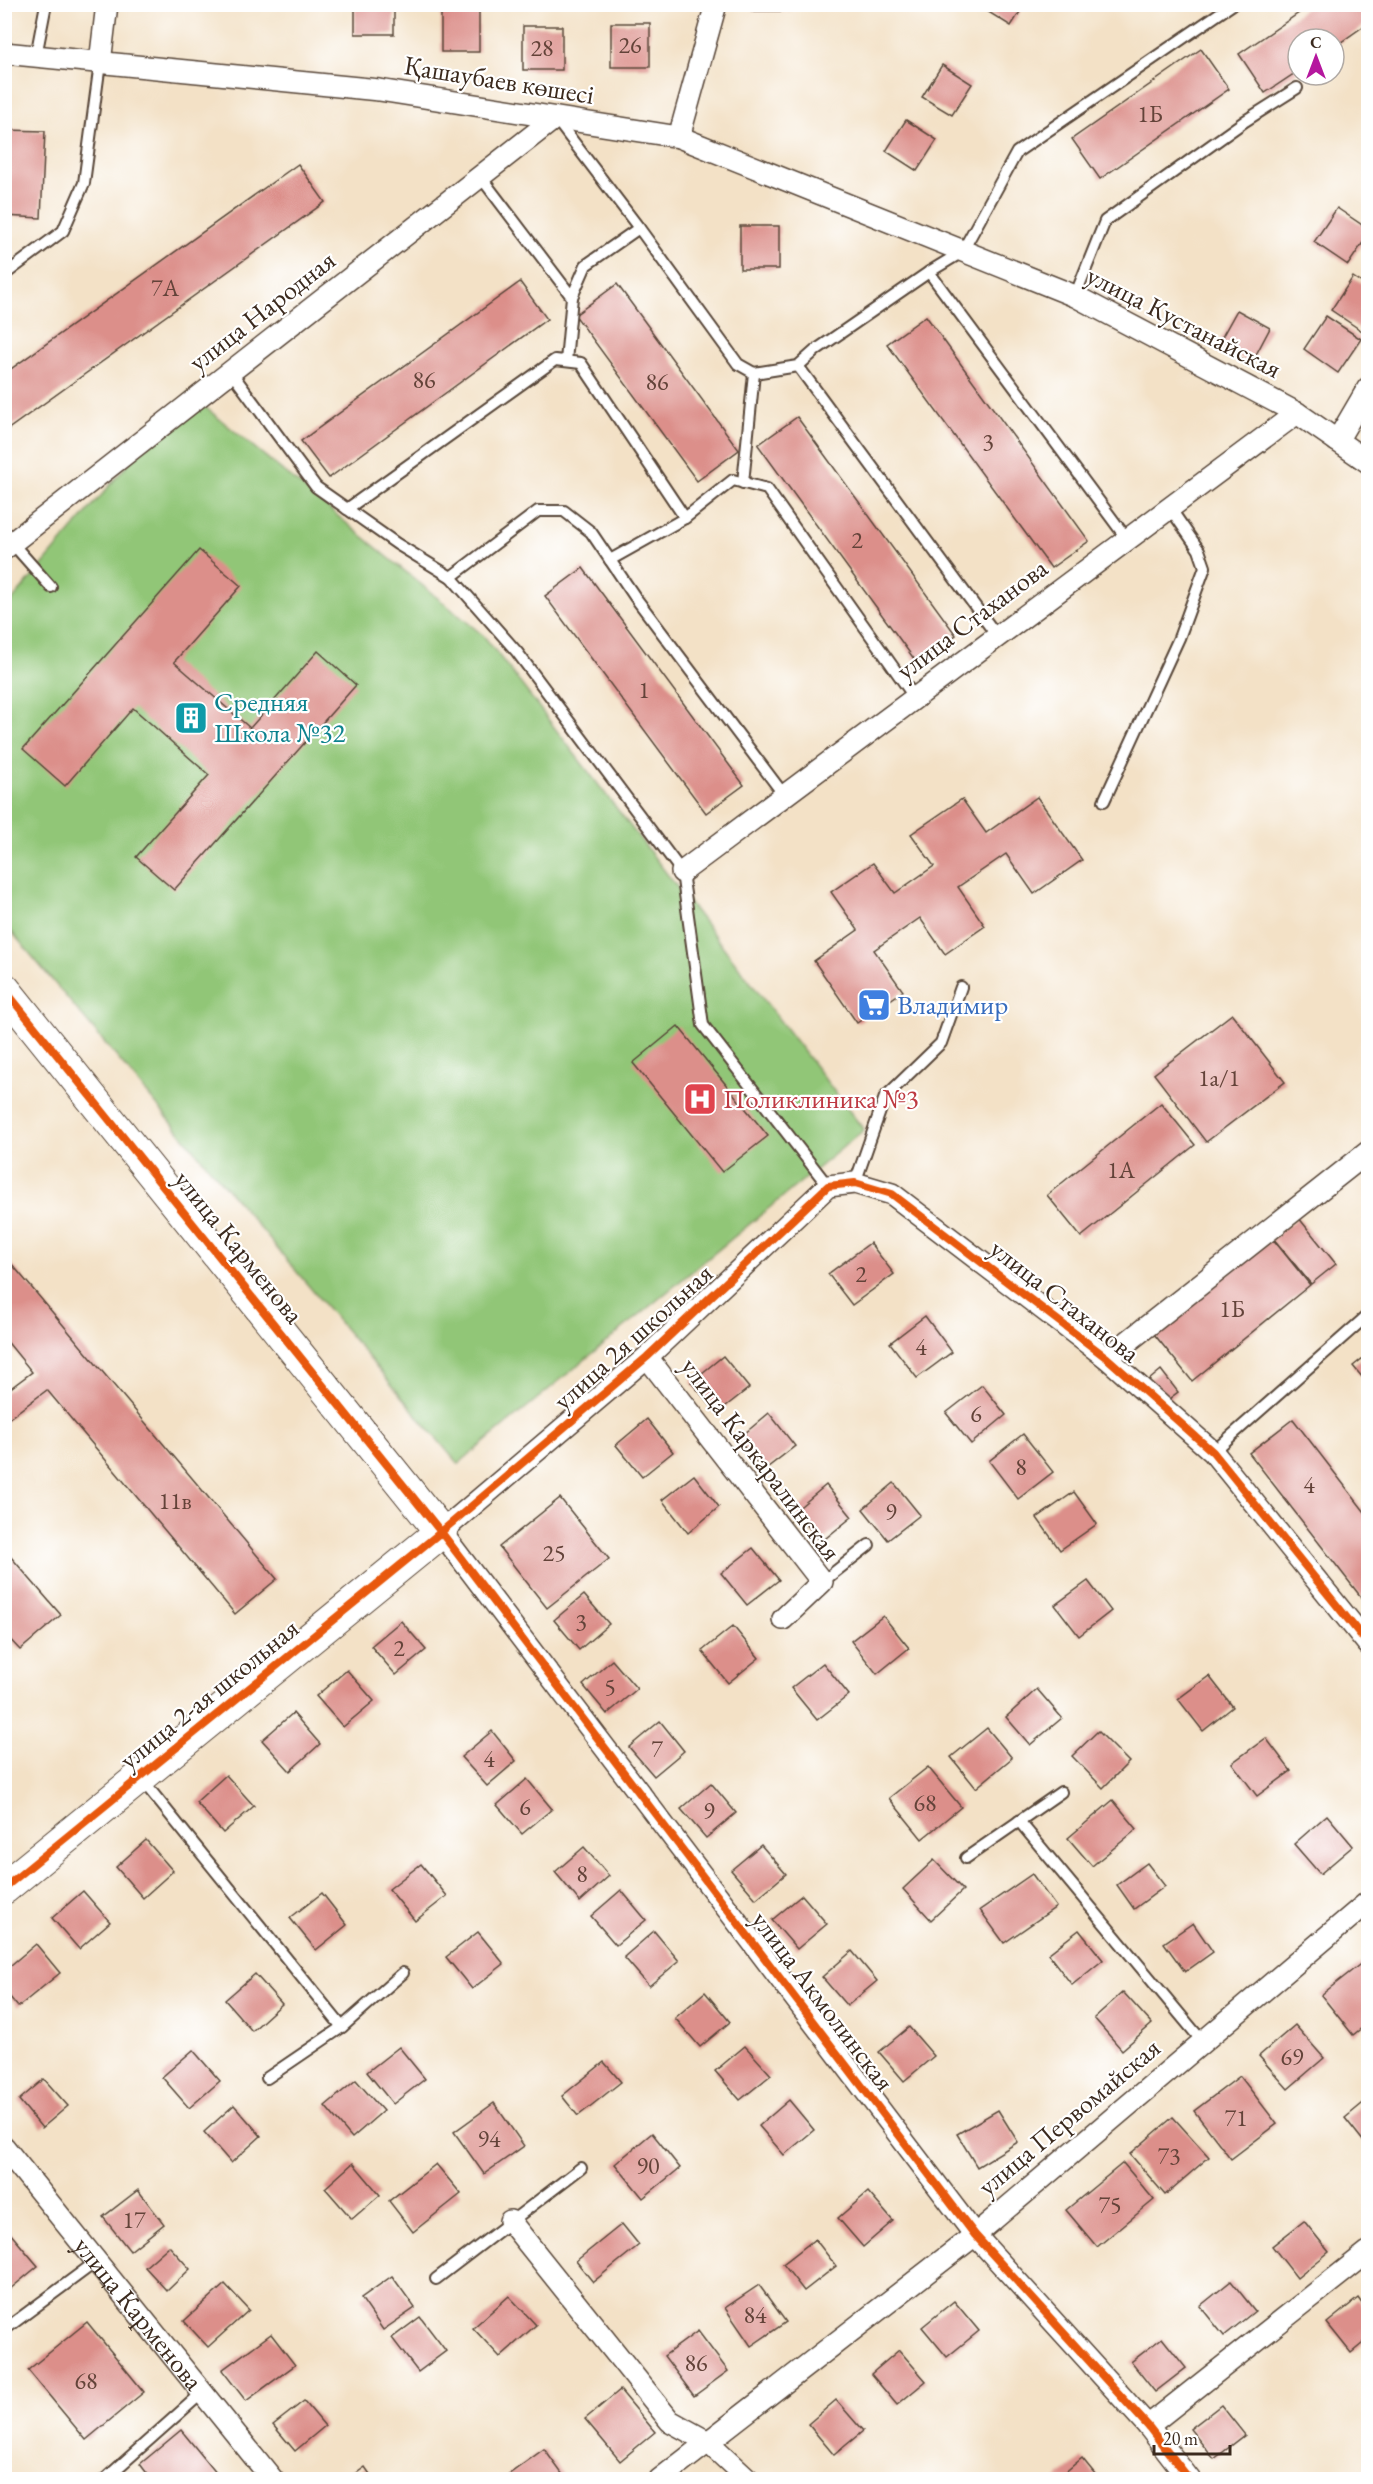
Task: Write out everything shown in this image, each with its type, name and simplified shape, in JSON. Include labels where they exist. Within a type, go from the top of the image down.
[{"type":"street","points":[[100,63],[107,4]]},
{"type":"street","points":[[679,137],[716,4]]},
{"type":"street","name":"Қашаубаев көшесі","points":[[4,53],[379,90],[679,137],[962,252]]},
{"type":"street","name":"улица Народная","points":[[8,546],[555,118]]},
{"type":"street","name":"улица Кустанайская","points":[[962,252],[1075,296],[1297,413],[1368,462]]},
{"type":"street","points":[[1337,441],[1368,388]]},
{"type":"street","name":"улица Стаханова","points":[[682,872],[1297,413]]},
{"type":"street","name":"улица Карменова","points":[[4,989],[441,1532]]},
{"type":"street","points":[[1107,1358],[1368,1152]]},
{"type":"street","points":[[828,1186],[855,1183]]},
{"type":"street","name":"улица Стаханова","points":[[855,1183],[892,1194],[1107,1358],[1213,1452],[1368,1644]]},
{"type":"street","name":"улица 2я школьная","points":[[441,1532],[647,1357],[828,1186]]},
{"type":"street","name":"улица Каркаралинская","points":[[647,1357],[822,1582],[783,1619]]},
{"type":"street","name":"улица 2-ая школьная","points":[[4,1888],[441,1532]]},
{"type":"street","name":"улица Акмолинская","points":[[441,1532],[975,2235],[1148,2426],[1190,2480]]},
{"type":"street","name":"улица Первомайская","points":[[659,2480],[975,2235],[1368,1902]]},
{"type":"street","name":"улица Карменова","points":[[4,2147],[273,2480]]},
{"type":"street","points":[[510,2221],[670,2421],[708,2442],[749,2480]]},
{"type":"street","points":[[1148,2426],[1368,2252]]},
{"type":"lane","points":[[36,56],[46,4]]},
{"type":"lane","points":[[555,118],[738,364],[754,373],[798,366],[816,350],[962,252],[1017,152],[1233,4]]},
{"type":"lane","points":[[4,275],[63,231],[84,183],[100,63]]},
{"type":"lane","points":[[1075,296],[1105,221],[1245,121],[1297,88]]},
{"type":"lane","points":[[480,176],[572,297]]},
{"type":"lane","points":[[566,362],[572,297],[586,265],[639,228]]},
{"type":"lane","points":[[929,272],[1127,539]]},
{"type":"lane","points":[[347,509],[555,360],[581,363],[685,518]]},
{"type":"lane","points":[[798,366],[997,636]]},
{"type":"lane","points":[[231,372],[316,488],[397,544],[451,577],[517,652],[682,872],[703,1025],[828,1186]]},
{"type":"lane","points":[[743,483],[754,373]]},
{"type":"lane","points":[[610,560],[685,518],[733,480],[767,489],[915,698]]},
{"type":"lane","points":[[1104,801],[1179,638],[1205,567],[1199,550],[1170,508]]},
{"type":"lane","points":[[451,577],[538,511],[564,511],[591,532],[784,795]]},
{"type":"lane","points":[[8,546],[51,587]]},
{"type":"lane","points":[[855,1183],[885,1097],[941,1043],[961,987]]},
{"type":"lane","points":[[1213,1452],[1368,1315]]},
{"type":"lane","points":[[822,1582],[869,1545]]},
{"type":"lane","points":[[140,1778],[342,2027]]},
{"type":"lane","points":[[966,1858],[1061,1792]]},
{"type":"lane","points":[[1018,1821],[1202,2041]]},
{"type":"lane","points":[[267,2078],[342,2027],[403,1973]]},
{"type":"lane","points":[[436,2279],[581,2168]]},
{"type":"lane","points":[[4,2330],[97,2261]]},
{"type":"lane","points":[[104,2480],[203,2392]]},
{"type":"green space","points":[[188,393],[484,636],[864,1130],[458,1464],[5,924],[5,609]]},
{"type":"building","points":[[752,4],[791,4],[791,11],[752,11]]},
{"type":"building","points":[[984,4],[1025,4],[1011,26],[982,8]]},
{"type":"building","points":[[1312,4],[1368,4],[1368,23],[1346,39],[1346,27],[1286,27],[1286,79],[1265,93],[1239,54]]},
{"type":"building","points":[[355,5],[394,5],[394,34],[355,34]]},
{"type":"building","points":[[441,8],[479,8],[479,52],[441,52]]},
{"type":"building","points":[[611,23],[650,23],[650,67],[611,67]]},
{"type":"building","points":[[523,26],[562,26],[562,70],[523,70]]},
{"type":"building","points":[[1201,49],[1229,89],[1100,179],[1072,139]]},
{"type":"building","points":[[942,65],[972,84],[952,115],[922,97]]},
{"type":"building","points":[[906,120],[937,140],[917,171],[886,151]]},
{"type":"building","points":[[4,130],[45,131],[41,218],[4,216]]},
{"type":"building","points":[[298,164],[325,202],[4,432],[4,374]]},
{"type":"building","points":[[1337,208],[1368,229],[1368,235],[1348,265],[1314,242]]},
{"type":"building","points":[[740,226],[779,226],[779,269],[740,269]]},
{"type":"building","points":[[1353,277],[1368,287],[1368,328],[1365,333],[1331,310]]},
{"type":"building","points":[[520,282],[547,319],[329,478],[301,441]]},
{"type":"building","points":[[617,284],[739,450],[697,481],[575,315]]},
{"type":"building","points":[[1237,310],[1270,328],[1251,364],[1217,346]]},
{"type":"building","points":[[926,316],[1089,541],[1051,568],[887,344]]},
{"type":"building","points":[[1326,316],[1361,339],[1338,373],[1304,349]]},
{"type":"building","points":[[797,417],[956,635],[917,663],[758,445]]},
{"type":"building","name":"Средняя Школа №32","points":[[199,550],[241,586],[174,662],[250,728],[318,651],[356,685],[174,890],[136,857],[209,775],[133,708],[65,786],[23,749]]},
{"type":"building","points":[[583,568],[744,785],[706,813],[545,596]]},
{"type":"building","points":[[1037,797],[1082,860],[1034,894],[1006,854],[958,887],[985,926],[945,954],[920,918],[874,950],[903,991],[857,1023],[814,961],[858,930],[831,892],[873,863],[895,893],[934,866],[911,834],[962,799],[986,833]]},
{"type":"building","points":[[1232,1014],[1285,1082],[1206,1142],[1154,1074]]},
{"type":"building","name":"Поликлиника №3","points":[[678,1026],[768,1136],[722,1172],[633,1063]]},
{"type":"building","points":[[1161,1103],[1195,1145],[1081,1237],[1047,1195]]},
{"type":"building","points":[[1298,1217],[1336,1264],[1311,1284],[1273,1238]]},
{"type":"building","points":[[1272,1238],[1310,1285],[1192,1381],[1154,1334]]},
{"type":"building","points":[[870,1243],[894,1274],[852,1305],[828,1274]]},
{"type":"building","points":[[5,1256],[277,1579],[235,1614],[47,1390],[4,1422],[4,1393],[32,1372],[5,1339]]},
{"type":"building","points":[[925,1316],[952,1352],[917,1378],[890,1343]]},
{"type":"building","points":[[1368,1354],[1368,1384],[1353,1366]]},
{"type":"building","points":[[723,1356],[749,1388],[717,1413],[691,1382]]},
{"type":"building","points":[[1161,1370],[1178,1392],[1166,1401],[1149,1380]]},
{"type":"building","points":[[982,1385],[1006,1415],[971,1444],[946,1413]]},
{"type":"building","points":[[769,1413],[795,1446],[763,1471],[738,1439]]},
{"type":"building","points":[[647,1419],[673,1452],[642,1477],[616,1445]]},
{"type":"building","points":[[1293,1419],[1368,1516],[1368,1606],[1249,1453]]},
{"type":"building","points":[[1023,1434],[1053,1472],[1018,1499],[989,1461]]},
{"type":"building","points":[[694,1475],[719,1507],[688,1533],[662,1500]]},
{"type":"building","points":[[894,1483],[920,1515],[888,1540],[863,1509]]},
{"type":"building","points":[[826,1485],[852,1517],[821,1542],[795,1511]]},
{"type":"building","points":[[1074,1492],[1097,1524],[1060,1550],[1037,1518]]},
{"type":"building","points":[[560,1498],[609,1559],[547,1608],[499,1547]]},
{"type":"building","points":[[753,1548],[779,1580],[747,1605],[721,1573]]},
{"type":"building","points":[[4,1549],[61,1615],[20,1650],[4,1633]]},
{"type":"building","points":[[1088,1581],[1111,1611],[1079,1636],[1055,1605]]},
{"type":"building","points":[[584,1595],[609,1624],[579,1650],[554,1620]]},
{"type":"building","points":[[883,1616],[909,1648],[877,1674],[851,1641]]},
{"type":"building","points":[[401,1621],[426,1650],[396,1675],[371,1646]]},
{"type":"building","points":[[733,1626],[759,1658],[728,1683],[702,1651]]},
{"type":"building","points":[[612,1660],[637,1689],[607,1714],[583,1685]]},
{"type":"building","points":[[823,1663],[849,1695],[817,1720],[791,1688]]},
{"type":"building","points":[[347,1670],[374,1701],[343,1727],[316,1696]]},
{"type":"building","points":[[1209,1676],[1233,1707],[1203,1731],[1178,1699]]},
{"type":"building","points":[[1037,1689],[1062,1718],[1030,1745],[1006,1717]]},
{"type":"building","points":[[293,1713],[320,1744],[290,1771],[262,1740]]},
{"type":"building","points":[[660,1721],[684,1751],[654,1776],[629,1747]]},
{"type":"building","points":[[987,1728],[1012,1758],[976,1788],[951,1757]]},
{"type":"building","points":[[492,1731],[516,1761],[487,1786],[461,1757]]},
{"type":"building","points":[[1098,1731],[1129,1762],[1103,1788],[1072,1756]]},
{"type":"building","points":[[1266,1738],[1291,1771],[1257,1796],[1232,1763]]},
{"type":"building","points":[[928,1767],[961,1807],[922,1839],[889,1798]]},
{"type":"building","points":[[226,1775],[254,1806],[223,1833],[196,1802]]},
{"type":"building","points":[[527,1779],[552,1809],[522,1834],[497,1805]]},
{"type":"building","points":[[711,1783],[736,1813],[706,1838],[681,1809]]},
{"type":"building","points":[[1113,1800],[1137,1829],[1092,1866],[1068,1838]]},
{"type":"building","points":[[1327,1815],[1353,1846],[1320,1874],[1294,1844]]},
{"type":"building","points":[[146,1840],[173,1871],[143,1898],[116,1867]]},
{"type":"building","points":[[761,1845],[786,1874],[756,1899],[731,1870]]},
{"type":"building","points":[[584,1847],[609,1876],[580,1902],[555,1872]]},
{"type":"building","points":[[934,1860],[963,1890],[931,1920],[903,1889]]},
{"type":"building","points":[[1147,1863],[1165,1886],[1134,1909],[1117,1885]]},
{"type":"building","points":[[421,1864],[447,1896],[415,1921],[389,1889]]},
{"type":"building","points":[[1032,1874],[1056,1907],[1004,1943],[980,1910]]},
{"type":"building","points":[[621,1890],[646,1920],[616,1945],[591,1916]]},
{"type":"building","points":[[83,1891],[110,1922],[79,1949],[52,1918]]},
{"type":"building","points":[[322,1893],[347,1925],[316,1950],[290,1918]]},
{"type":"building","points":[[802,1895],[827,1924],[797,1949],[772,1920]]},
{"type":"building","points":[[1193,1923],[1213,1952],[1185,1972],[1164,1943]]},
{"type":"building","points":[[1079,1930],[1103,1960],[1072,1985],[1048,1954]]},
{"type":"building","points":[[654,1931],[679,1961],[649,1986],[624,1957]]},
{"type":"building","points":[[478,1932],[504,1964],[472,1989],[446,1957]]},
{"type":"building","points":[[36,1944],[60,1973],[18,2007],[5,1991],[5,1970]]},
{"type":"building","points":[[852,1951],[877,1981],[847,2006],[822,1977]]},
{"type":"building","points":[[1368,1958],[1368,2023],[1353,2035],[1321,1995]]},
{"type":"building","points":[[255,1974],[282,2004],[252,2031],[225,2000]]},
{"type":"building","points":[[705,1992],[730,2022],[700,2047],[675,2018]]},
{"type":"building","points":[[1123,1992],[1152,2024],[1122,2050],[1094,2018]]},
{"type":"building","points":[[1295,2025],[1324,2058],[1288,2089],[1259,2056]]},
{"type":"building","points":[[909,2027],[934,2056],[904,2081],[879,2052]]},
{"type":"building","points":[[745,2046],[771,2075],[740,2100],[715,2071]]},
{"type":"building","points":[[399,2047],[425,2079],[393,2104],[367,2072]]},
{"type":"building","points":[[193,2050],[220,2081],[189,2108],[162,2077]]},
{"type":"building","points":[[604,2062],[621,2082],[578,2116],[562,2096]]},
{"type":"building","points":[[1240,2076],[1277,2124],[1231,2159],[1194,2111]]},
{"type":"building","points":[[44,2079],[68,2106],[42,2128],[19,2100]]},
{"type":"building","points":[[356,2080],[383,2111],[352,2138],[325,2106]]},
{"type":"building","points":[[1368,2099],[1368,2147],[1345,2118]]},
{"type":"building","points":[[789,2100],[814,2130],[784,2155],[759,2126]]},
{"type":"building","points":[[494,2103],[524,2146],[484,2174],[454,2132]]},
{"type":"building","points":[[234,2105],[261,2136],[231,2163],[204,2132]]},
{"type":"building","points":[[998,2110],[1018,2142],[977,2167],[957,2134]]},
{"type":"building","points":[[1173,2117],[1209,2157],[1165,2195],[1130,2154]]},
{"type":"building","points":[[652,2133],[680,2168],[643,2198],[615,2164]]},
{"type":"building","points":[[353,2163],[380,2195],[352,2219],[325,2188]]},
{"type":"building","points":[[1123,2163],[1154,2200],[1097,2247],[1066,2210]]},
{"type":"building","points":[[436,2164],[461,2194],[413,2232],[389,2201]]},
{"type":"building","points":[[138,2190],[164,2224],[130,2251],[103,2217]]},
{"type":"building","points":[[868,2192],[893,2221],[863,2247],[838,2218]]},
{"type":"building","points":[[1304,2221],[1329,2252],[1297,2278],[1272,2246]]},
{"type":"building","points":[[622,2224],[639,2245],[593,2282],[576,2261]]},
{"type":"building","points":[[4,2226],[38,2266],[4,2294]]},
{"type":"building","points":[[815,2239],[836,2266],[804,2291],[783,2264]]},
{"type":"building","points":[[169,2246],[190,2269],[167,2291],[145,2267]]},
{"type":"building","points":[[392,2276],[415,2308],[383,2330],[361,2298]]},
{"type":"building","points":[[1231,2281],[1255,2311],[1224,2336],[1200,2306]]},
{"type":"building","points":[[225,2284],[249,2310],[208,2347],[184,2321]]},
{"type":"building","points":[[759,2285],[786,2322],[751,2346],[725,2308]]},
{"type":"building","points":[[509,2296],[536,2325],[500,2357],[473,2328]]},
{"type":"building","points":[[1358,2298],[1368,2312],[1368,2339],[1351,2353],[1327,2323]]},
{"type":"building","points":[[954,2301],[979,2331],[947,2357],[922,2327]]},
{"type":"building","points":[[420,2317],[446,2351],[418,2372],[392,2338]]},
{"type":"building","points":[[87,2322],[144,2392],[86,2440],[28,2370]]},
{"type":"building","points":[[698,2331],[728,2371],[694,2396],[664,2356]]},
{"type":"building","points":[[271,2334],[295,2365],[246,2401],[222,2370]]},
{"type":"building","points":[[1162,2338],[1186,2368],[1155,2392],[1131,2362]]},
{"type":"building","points":[[899,2350],[926,2381],[897,2405],[871,2374]]},
{"type":"building","points":[[620,2390],[655,2432],[620,2461],[585,2419]]},
{"type":"building","points":[[836,2400],[863,2431],[834,2455],[808,2424]]},
{"type":"building","points":[[304,2401],[325,2426],[295,2451],[273,2425]]},
{"type":"building","points":[[1221,2405],[1245,2435],[1214,2459],[1190,2429]]},
{"type":"building","points":[[181,2430],[222,2480],[152,2480],[140,2464]]},
{"type":"building","points":[[544,2449],[563,2475],[556,2480],[512,2480],[508,2475]]},
{"type":"building","points":[[1082,2458],[1100,2480],[1056,2480]]},
{"type":"building","points":[[365,2467],[374,2480],[347,2480]]},
{"type":"cycle path","points":[[4,989],[441,1532],[975,2235],[1148,2426],[1190,2480]]},
{"type":"cycle path","points":[[4,1888],[441,1532],[647,1357],[828,1186],[855,1183],[892,1194],[1107,1358],[1213,1452],[1368,1644]]},
{"type":"place","name":"Средняя Школа №32","points":[[191,718]]},
{"type":"place","name":"Владимир","points":[[874,1005]]},
{"type":"place","name":"Поликлиника №3","points":[[700,1099]]}]
